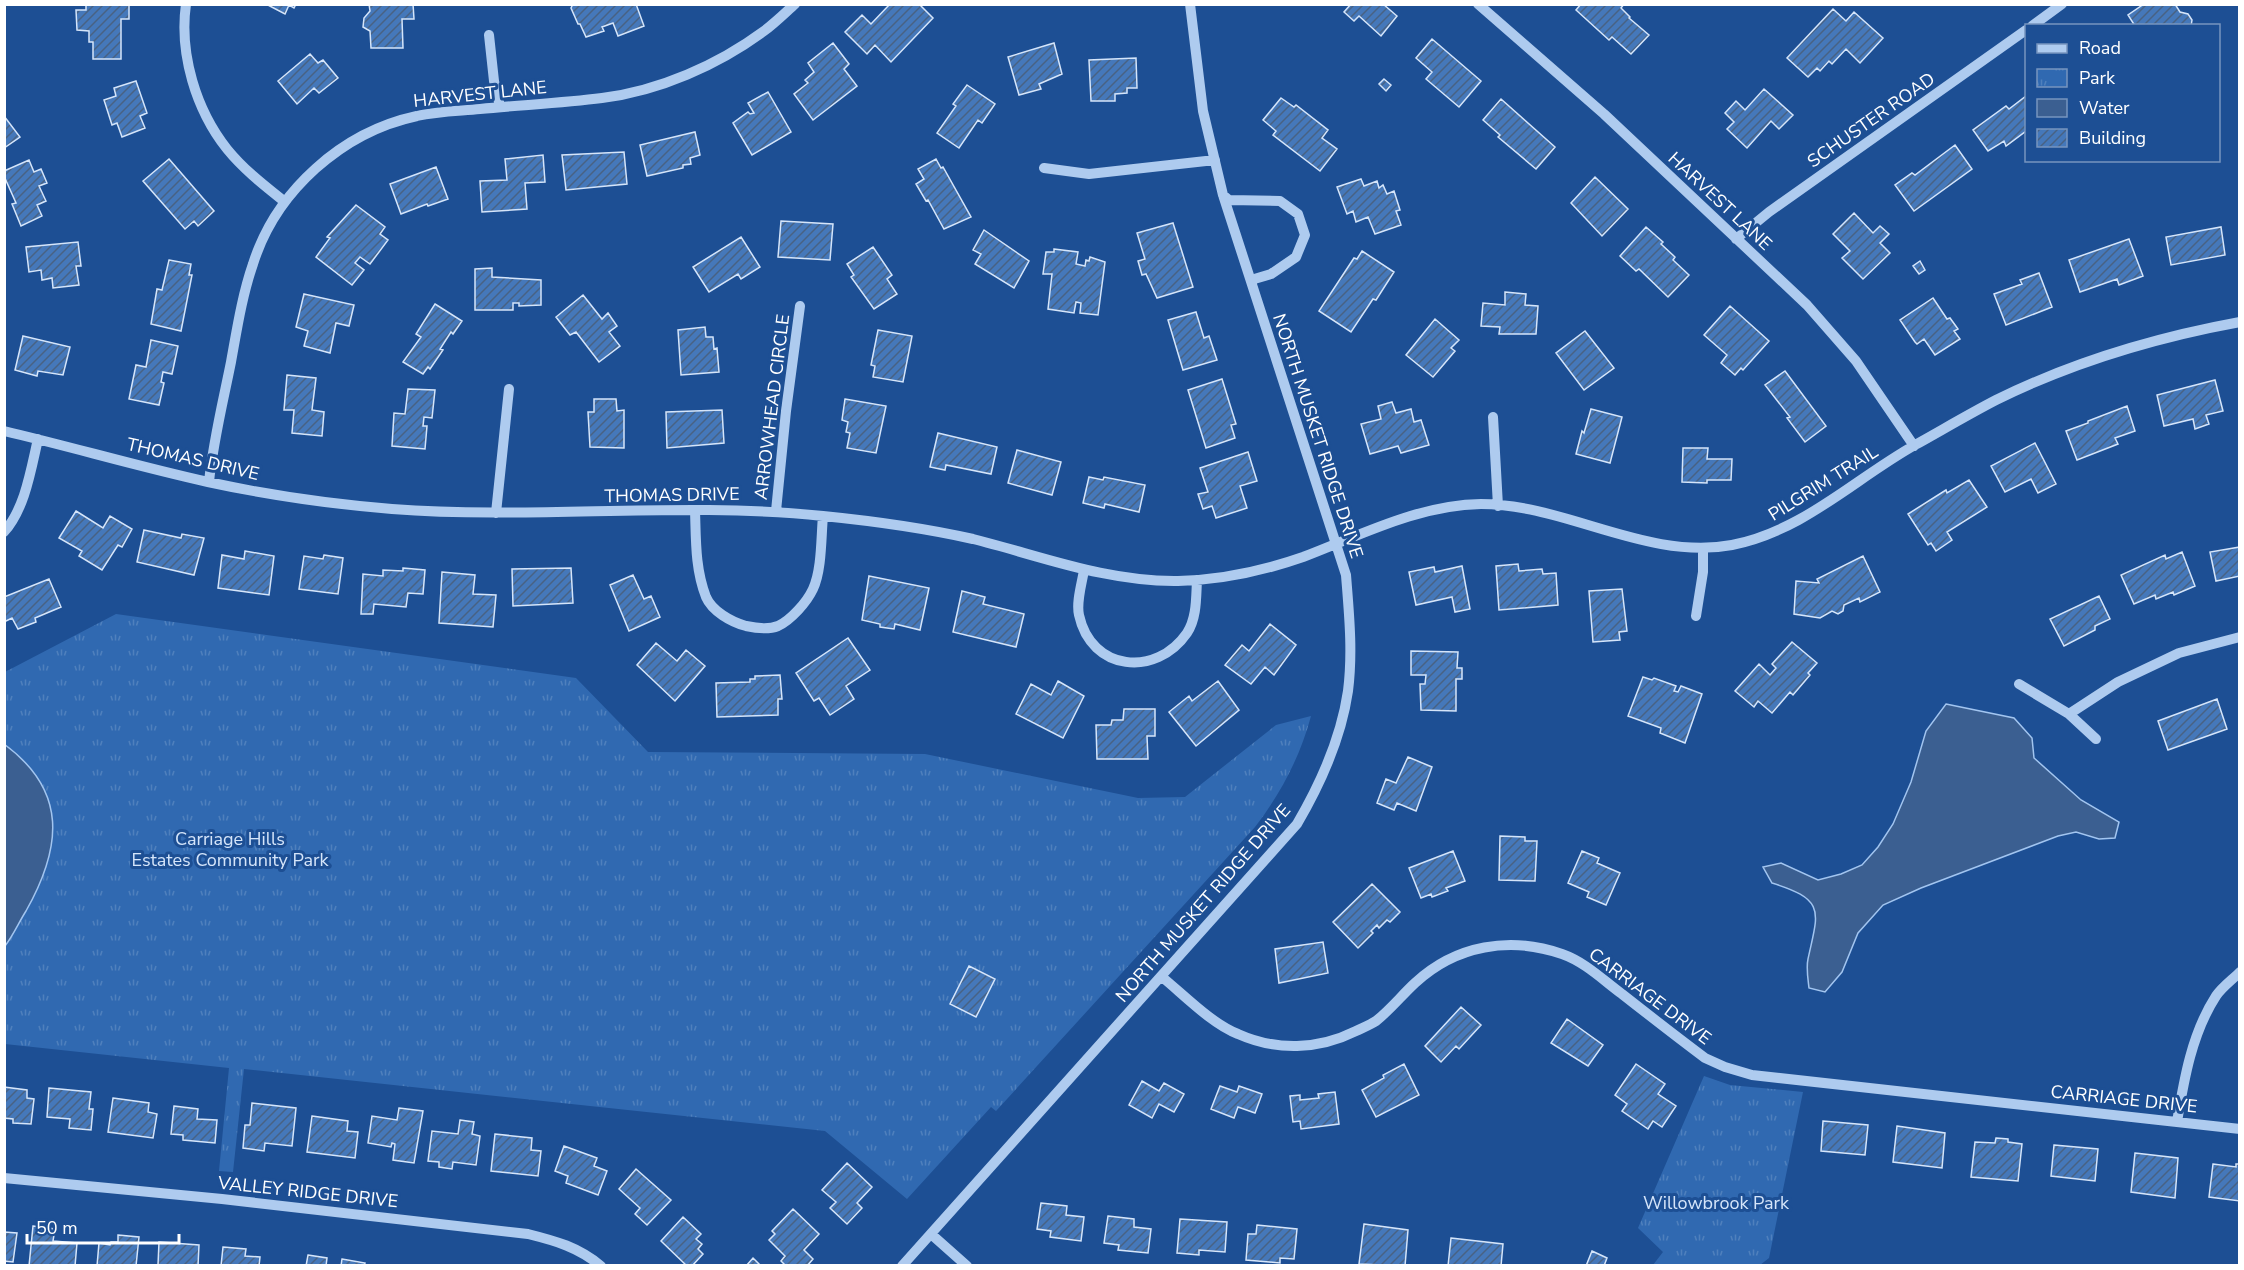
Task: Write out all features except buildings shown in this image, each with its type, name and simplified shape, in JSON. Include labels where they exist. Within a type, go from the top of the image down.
[{"type":"street","points":[[186,4],[186,49],[189,68],[195,92],[205,114],[216,135],[248,172],[285,202]]},
{"type":"street","name":"HARVEST LANE","points":[[209,482],[214,443],[244,296],[253,264],[264,236],[285,202],[312,171],[352,142],[372,131],[417,116],[604,98],[642,90],[713,63],[764,31],[795,4]]},
{"type":"street","name":"NORTH MUSKET RIDGE DRIVE","points":[[902,1266],[1297,824],[1317,790],[1335,745],[1348,691],[1350,633],[1346,575],[1223,195],[1203,111],[1190,4]]},
{"type":"street","name":"HARVEST LANE","points":[[1478,4],[1604,114],[1832,332],[1856,361],[1914,446]]},
{"type":"street","points":[[2035,24],[2062,4]]},
{"type":"street","name":"SCHUSTER ROAD","points":[[1736,239],[1769,212],[2025,31]]},
{"type":"street","points":[[489,35],[494,81],[500,107]]},
{"type":"street","points":[[1044,168],[1089,174],[1215,160]]},
{"type":"street","points":[[1223,195],[1229,200],[1280,201],[1298,214],[1305,235],[1296,257],[1271,274],[1251,280]]},
{"type":"street","name":"ARROWHEAD CIRCLE","points":[[776,511],[800,306]]},
{"type":"street","name":"PILGRIM TRAIL","points":[[1335,543],[1412,514],[1455,506],[1483,504],[1547,513],[1681,548],[1703,549],[1736,544],[1764,537],[1786,528],[1819,509],[1914,446],[1999,399],[2055,374],[2153,342],[2240,322]]},
{"type":"street","points":[[496,513],[509,389]]},
{"type":"street","points":[[1493,417],[1498,506]]},
{"type":"street","name":"THOMAS DRIVE","points":[[4,431],[209,482],[301,499],[372,507],[496,513],[776,511],[878,523],[971,539],[1084,570],[1150,580],[1197,580],[1264,569],[1305,556],[1335,543]]},
{"type":"street","points":[[4,532],[11,525],[20,503],[38,439]]},
{"type":"street","points":[[695,510],[698,568],[706,599],[724,616],[757,629],[778,626],[803,603],[813,589],[824,516]]},
{"type":"street","points":[[1696,616],[1703,572],[1703,549]]},
{"type":"street","points":[[1084,570],[1078,613],[1083,631],[1099,651],[1112,659],[1128,663],[1149,662],[1167,653],[1188,632],[1195,611],[1197,580]]},
{"type":"street","points":[[2069,714],[2118,682],[2179,653],[2240,637]]},
{"type":"street","points":[[2019,684],[2069,714],[2096,739]]},
{"type":"street","name":"CARRIAGE DRIVE","points":[[1162,977],[1221,1025],[1236,1034],[1262,1043],[1293,1047],[1312,1046],[1340,1039],[1375,1022],[1416,981],[1440,963],[1477,948],[1520,944],[1564,955],[1581,963],[1705,1058],[1752,1075],[2240,1129]]},
{"type":"street","points":[[2177,1122],[2185,1076],[2203,1020],[2217,994],[2240,972]]},
{"type":"street","name":"VALLEY RIDGE DRIVE","points":[[4,1178],[222,1199],[528,1234],[556,1240],[592,1258],[601,1266]]},
{"type":"street","points":[[931,1234],[967,1266]]},
{"type":"green space","name":"Carriage Hills Estates Community Park","points":[[116,614],[576,678],[648,752],[925,754],[1138,798],[1185,797],[1276,725],[1311,716],[1289,774],[1255,827],[996,1111],[991,1107],[907,1199],[825,1131],[244,1069],[233,1172],[219,1171],[229,1068],[5,1044],[5,672]]},
{"type":"green space","name":"Willowbrook Park","points":[[1704,1076],[1730,1085],[1803,1092],[1769,1258],[1760,1265],[1653,1265],[1663,1252],[1638,1228]]},
{"type":"water","points":[[1946,704],[2014,718],[2032,738],[2034,758],[2081,800],[2119,822],[2115,838],[2099,839],[2076,832],[2058,836],[1921,888],[1883,905],[1858,933],[1842,972],[1825,992],[1809,988],[1807,966],[1816,919],[1814,910],[1810,902],[1802,895],[1772,883],[1763,867],[1781,863],[1818,880],[1862,865],[1878,847],[1893,824],[1911,782],[1926,731]]},
{"type":"water","points":[[4,744],[25,762],[40,781],[49,801],[52,821],[52,842],[47,865],[26,911],[5,946]]}]
